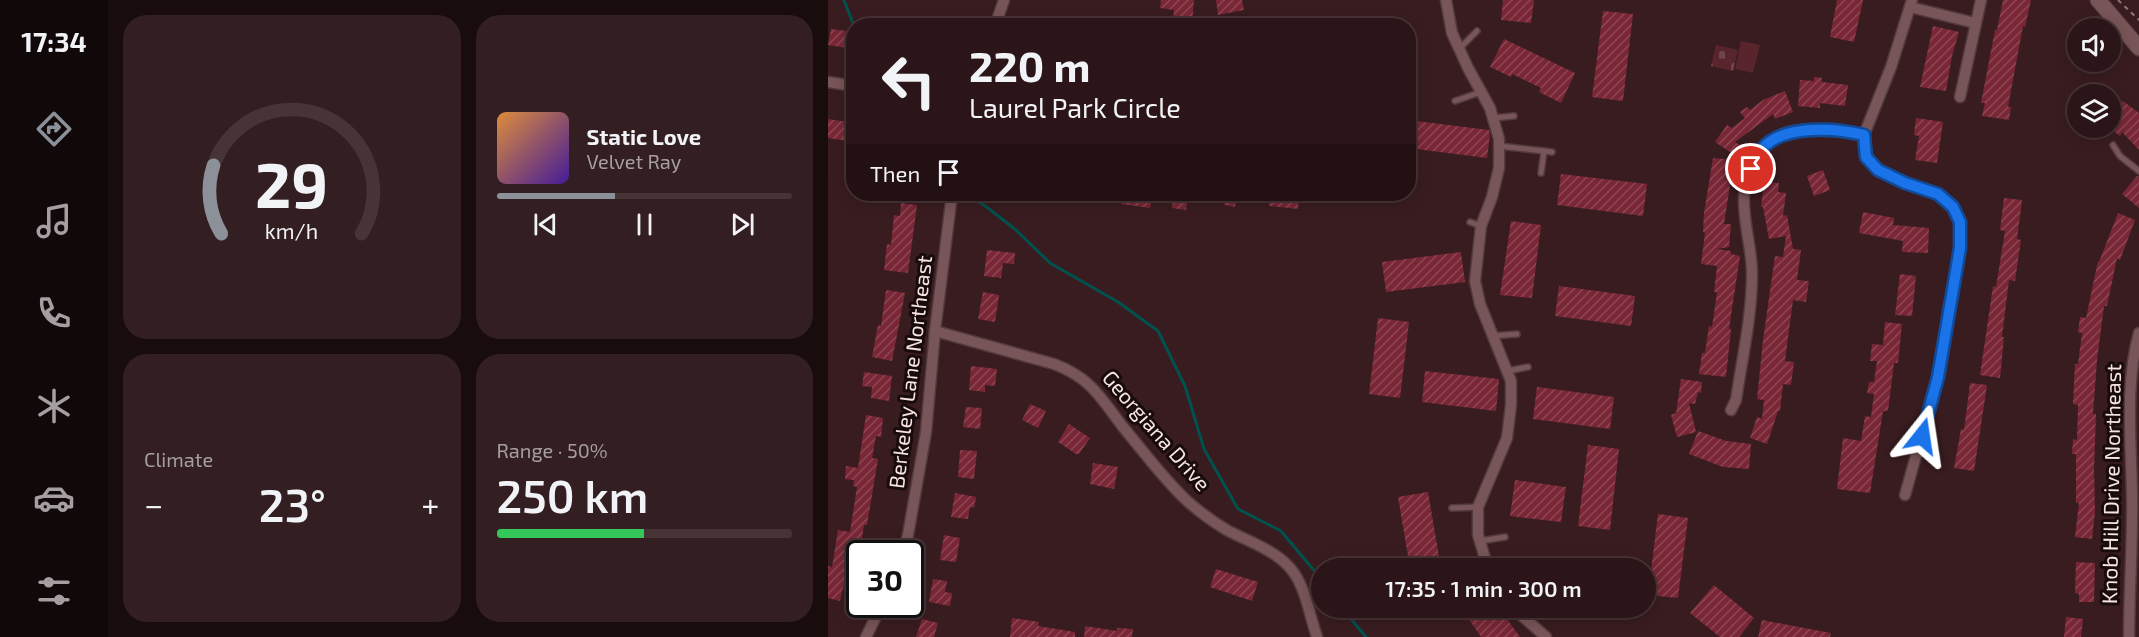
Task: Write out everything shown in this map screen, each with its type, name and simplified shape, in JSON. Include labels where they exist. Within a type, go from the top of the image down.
[{"type":"main road","points":[[2098,0],[2139,48]]},
{"type":"street","points":[[998,18],[1004,0]]},
{"type":"street","points":[[1446,0],[1452,33],[1493,118],[1499,139],[1499,168],[1492,197],[1481,226],[1475,281],[1479,304],[1511,381],[1511,405],[1507,438],[1478,507],[1480,541],[1485,558]]},
{"type":"street","points":[[1960,97],[1981,0]]},
{"type":"street","points":[[1905,495],[1938,377],[1960,248],[1960,222],[1953,207],[1938,194],[1905,183],[1878,170],[1866,157],[1864,135],[1891,67],[1911,4],[1975,23]]},
{"type":"street","points":[[828,82],[846,85]]},
{"type":"street","points":[[1731,410],[1736,400],[1752,295],[1752,271],[1744,213],[1744,194],[1751,169],[1763,148],[1784,134],[1840,129],[1864,135]]},
{"type":"street","name":"Berkeley Lane Northeast","points":[[906,540],[926,432],[935,331],[951,201]]},
{"type":"street","name":"Georgiana Drive","points":[[935,331],[1054,364],[1076,374],[1098,393],[1156,467],[1186,500],[1223,528],[1284,562],[1295,574],[1317,637]]},
{"type":"street","name":"Knob Hill Drive Northeast","points":[[2129,637],[2135,497],[2130,444],[2132,372],[2139,333]]},
{"type":"street","points":[[866,637],[875,618]]},
{"type":"street","points":[[1524,618],[1546,637]]},
{"type":"lane","points":[[1459,49],[1477,31]]},
{"type":"lane","points":[[1455,101],[1481,92]]},
{"type":"lane","points":[[1493,118],[1514,116]]},
{"type":"lane","points":[[2113,145],[2120,156],[2139,171]]},
{"type":"lane","points":[[1499,146],[1551,152]]},
{"type":"lane","points":[[1541,173],[1544,151]]},
{"type":"lane","points":[[1470,222],[1481,226]]},
{"type":"lane","points":[[1492,336],[1517,334]]},
{"type":"lane","points":[[1507,371],[1528,367]]},
{"type":"lane","points":[[1452,508],[1478,507]]},
{"type":"lane","points":[[1480,541],[1505,537]]},
{"type":"path","points":[[2118,0],[2139,20]]},
{"type":"green space","points":[[1741,41],[1760,45],[1753,73],[1735,69]]},
{"type":"green space","points":[[1716,45],[1738,50],[1733,71],[1711,66]]},
{"type":"building","points":[[1161,0],[1194,0],[1192,18],[1173,18],[1174,10],[1160,8]]},
{"type":"building","points":[[1216,0],[1242,0],[1244,10],[1218,15]]},
{"type":"building","points":[[1503,0],[1534,0],[1531,23],[1501,20]]},
{"type":"building","points":[[1837,0],[1863,0],[1854,42],[1830,37]]},
{"type":"building","points":[[2003,0],[2031,0],[2025,27],[2023,26],[2008,107],[2011,107],[2009,120],[1982,116],[1985,103],[1981,103]]},
{"type":"building","points":[[1603,11],[1633,14],[1623,101],[1592,97]]},
{"type":"building","points":[[1933,26],[1959,32],[1946,91],[1920,87]]},
{"type":"building","points":[[831,29],[846,31],[846,48],[828,45]]},
{"type":"building","points":[[1504,39],[1575,73],[1561,103],[1539,92],[1541,88],[1512,74],[1511,77],[1490,67]]},
{"type":"building","points":[[1814,77],[1822,78],[1822,82],[1848,85],[1845,106],[1820,103],[1820,108],[1798,106],[1800,80],[1814,81]]},
{"type":"building","points":[[1785,91],[1793,112],[1775,119],[1773,114],[1735,142],[1743,147],[1736,156],[1715,142],[1727,125],[1732,128],[1745,118],[1740,112],[1747,107],[1750,110],[1763,100]]},
{"type":"building","points":[[2123,101],[2139,113],[2139,150],[2122,132],[2121,134],[2121,103]]},
{"type":"building","points":[[1916,118],[1943,122],[1937,163],[1915,160],[1919,136],[1914,135]]},
{"type":"building","points":[[828,119],[846,122],[846,141],[828,138]]},
{"type":"building","points":[[1416,121],[1489,130],[1487,158],[1416,149]]},
{"type":"building","points":[[1713,158],[1734,160],[1724,224],[1731,224],[1729,247],[1716,249],[1731,251],[1731,254],[1740,256],[1729,329],[1731,329],[1726,377],[1699,374],[1709,326],[1712,327],[1717,292],[1714,292],[1717,266],[1701,264],[1705,233],[1703,232],[1704,213]]},
{"type":"building","points":[[1823,170],[1830,190],[1814,196],[1807,176]]},
{"type":"building","points":[[1561,174],[1647,184],[1643,216],[1557,205]]},
{"type":"building","points":[[2139,176],[2139,208],[2122,194]]},
{"type":"building","points":[[1764,182],[1779,183],[1778,192],[1786,193],[1783,216],[1787,215],[1793,249],[1801,250],[1797,280],[1809,281],[1806,302],[1793,300],[1785,361],[1794,362],[1791,385],[1783,384],[1780,411],[1778,411],[1767,444],[1750,438],[1757,417],[1762,419],[1764,400],[1757,399],[1763,340],[1775,256],[1783,257],[1786,236],[1769,239],[1763,207],[1761,207]]},
{"type":"building","points":[[2004,198],[2022,200],[2017,239],[2021,240],[2015,281],[2009,280],[2000,378],[1980,375],[1993,286],[1996,287],[2005,231],[2000,230]]},
{"type":"building","points":[[1122,201],[1152,201],[1150,208],[1121,204]]},
{"type":"building","points":[[1173,201],[1191,201],[1187,202],[1186,210],[1172,208]]},
{"type":"building","points":[[1225,201],[1236,201],[1235,207],[1224,205]]},
{"type":"building","points":[[1270,201],[1299,201],[1298,209],[1269,206]]},
{"type":"building","points":[[901,203],[917,205],[908,273],[884,270],[887,244],[891,245],[894,215],[900,216]]},
{"type":"building","points":[[1863,212],[1894,218],[1893,225],[1929,228],[1928,253],[1902,252],[1903,241],[1859,233]]},
{"type":"building","points":[[2118,213],[2135,220],[2120,260],[2117,258],[2107,306],[2104,306],[2093,414],[2096,414],[2095,512],[2092,539],[2075,537],[2079,503],[2076,503],[2076,454],[2072,454],[2073,439],[2077,440],[2078,405],[2073,404],[2075,364],[2078,364],[2082,333],[2078,332],[2080,317],[2086,318],[2098,261]]},
{"type":"building","points":[[1511,221],[1541,225],[1532,298],[1500,295]]},
{"type":"building","points":[[987,250],[1015,253],[1014,264],[1003,263],[1001,278],[984,276]]},
{"type":"building","points":[[1461,252],[1465,282],[1386,292],[1382,262]]},
{"type":"building","points":[[1900,274],[1916,276],[1912,316],[1895,315]]},
{"type":"building","points":[[1559,286],[1635,296],[1631,326],[1555,316]]},
{"type":"building","points":[[886,290],[905,293],[892,361],[872,357],[878,325],[881,326]]},
{"type":"building","points":[[983,292],[999,295],[995,322],[978,319]]},
{"type":"building","points":[[1378,318],[1409,322],[1400,398],[1369,394]]},
{"type":"building","points":[[1885,322],[1902,324],[1898,363],[1894,363],[1888,411],[1883,411],[1870,493],[1837,489],[1843,438],[1861,441],[1865,416],[1871,417],[1874,394],[1867,393],[1869,382],[1874,382],[1877,361],[1870,361],[1872,344],[1883,345]]},
{"type":"building","points":[[971,366],[997,369],[995,386],[985,385],[985,392],[969,390]]},
{"type":"building","points":[[1425,371],[1499,379],[1496,411],[1422,402]]},
{"type":"building","points":[[864,372],[892,376],[889,401],[871,398],[872,387],[862,386]]},
{"type":"building","points":[[1681,379],[1702,382],[1701,393],[1698,392],[1695,404],[1689,403],[1696,432],[1677,437],[1671,415],[1676,413]]},
{"type":"building","points":[[1970,383],[1987,385],[1974,471],[1954,468],[1961,429],[1964,430]]},
{"type":"building","points":[[1537,387],[1614,397],[1610,429],[1533,419]]},
{"type":"building","points":[[1030,404],[1046,411],[1038,428],[1022,420]]},
{"type":"building","points":[[966,407],[982,408],[980,429],[963,427]]},
{"type":"building","points":[[866,415],[883,418],[881,437],[876,436],[872,458],[878,459],[867,525],[864,525],[862,540],[846,540],[846,576],[840,601],[828,598],[828,566],[832,567],[838,530],[850,532],[857,487],[853,486],[854,480],[845,479],[846,466],[858,468]]},
{"type":"building","points":[[1069,424],[1090,438],[1079,454],[1058,442]]},
{"type":"building","points":[[1698,431],[1726,441],[1751,444],[1749,469],[1723,467],[1689,454]]},
{"type":"building","points":[[1588,445],[1619,449],[1610,530],[1578,526]]},
{"type":"building","points":[[960,450],[977,451],[974,479],[958,477]]},
{"type":"building","points":[[1093,463],[1118,467],[1114,489],[1090,484]]},
{"type":"building","points":[[1515,480],[1566,487],[1561,522],[1510,516]]},
{"type":"building","points":[[1428,492],[1439,558],[1408,558],[1398,497]]},
{"type":"building","points":[[955,493],[976,497],[974,508],[970,507],[968,519],[951,517]]},
{"type":"building","points":[[1658,514],[1688,518],[1678,598],[1656,596],[1656,558],[1653,558]]},
{"type":"building","points":[[944,535],[960,538],[956,562],[940,560]]},
{"type":"building","points":[[2076,562],[2095,563],[2094,602],[2079,602],[2079,594],[2075,593]]},
{"type":"building","points":[[1216,569],[1258,582],[1252,601],[1210,587]]},
{"type":"building","points":[[933,579],[947,581],[945,592],[952,593],[950,606],[929,602]]},
{"type":"building","points":[[1714,585],[1754,618],[1739,637],[1720,637],[1690,613]]},
{"type":"building","points":[[2066,617],[2083,619],[2081,637],[2064,637]]},
{"type":"building","points":[[1012,618],[1039,622],[1038,626],[1075,632],[1075,637],[1010,637]]},
{"type":"building","points":[[1468,618],[1506,618],[1520,637],[1481,637]]},
{"type":"building","points":[[922,619],[938,623],[934,637],[916,637]]},
{"type":"building","points":[[1762,620],[1831,633],[1830,637],[1758,637]]},
{"type":"building","points":[[1085,626],[1117,631],[1117,628],[1133,629],[1132,637],[1084,637]]},
{"type":"waterway","points":[[844,0],[851,18]]},
{"type":"waterway","points":[[977,201],[1016,230],[1050,263],[1118,302],[1158,331],[1185,386],[1204,449],[1238,509],[1281,531],[1311,567]]},
{"type":"waterway","points":[[1350,618],[1366,637]]},
{"type":"route","points":[[1751,169],[1763,148],[1784,134],[1840,129],[1864,135],[1866,157],[1878,170],[1905,183],[1938,194],[1953,207],[1960,222],[1960,248],[1938,377],[1922,436]]}]
